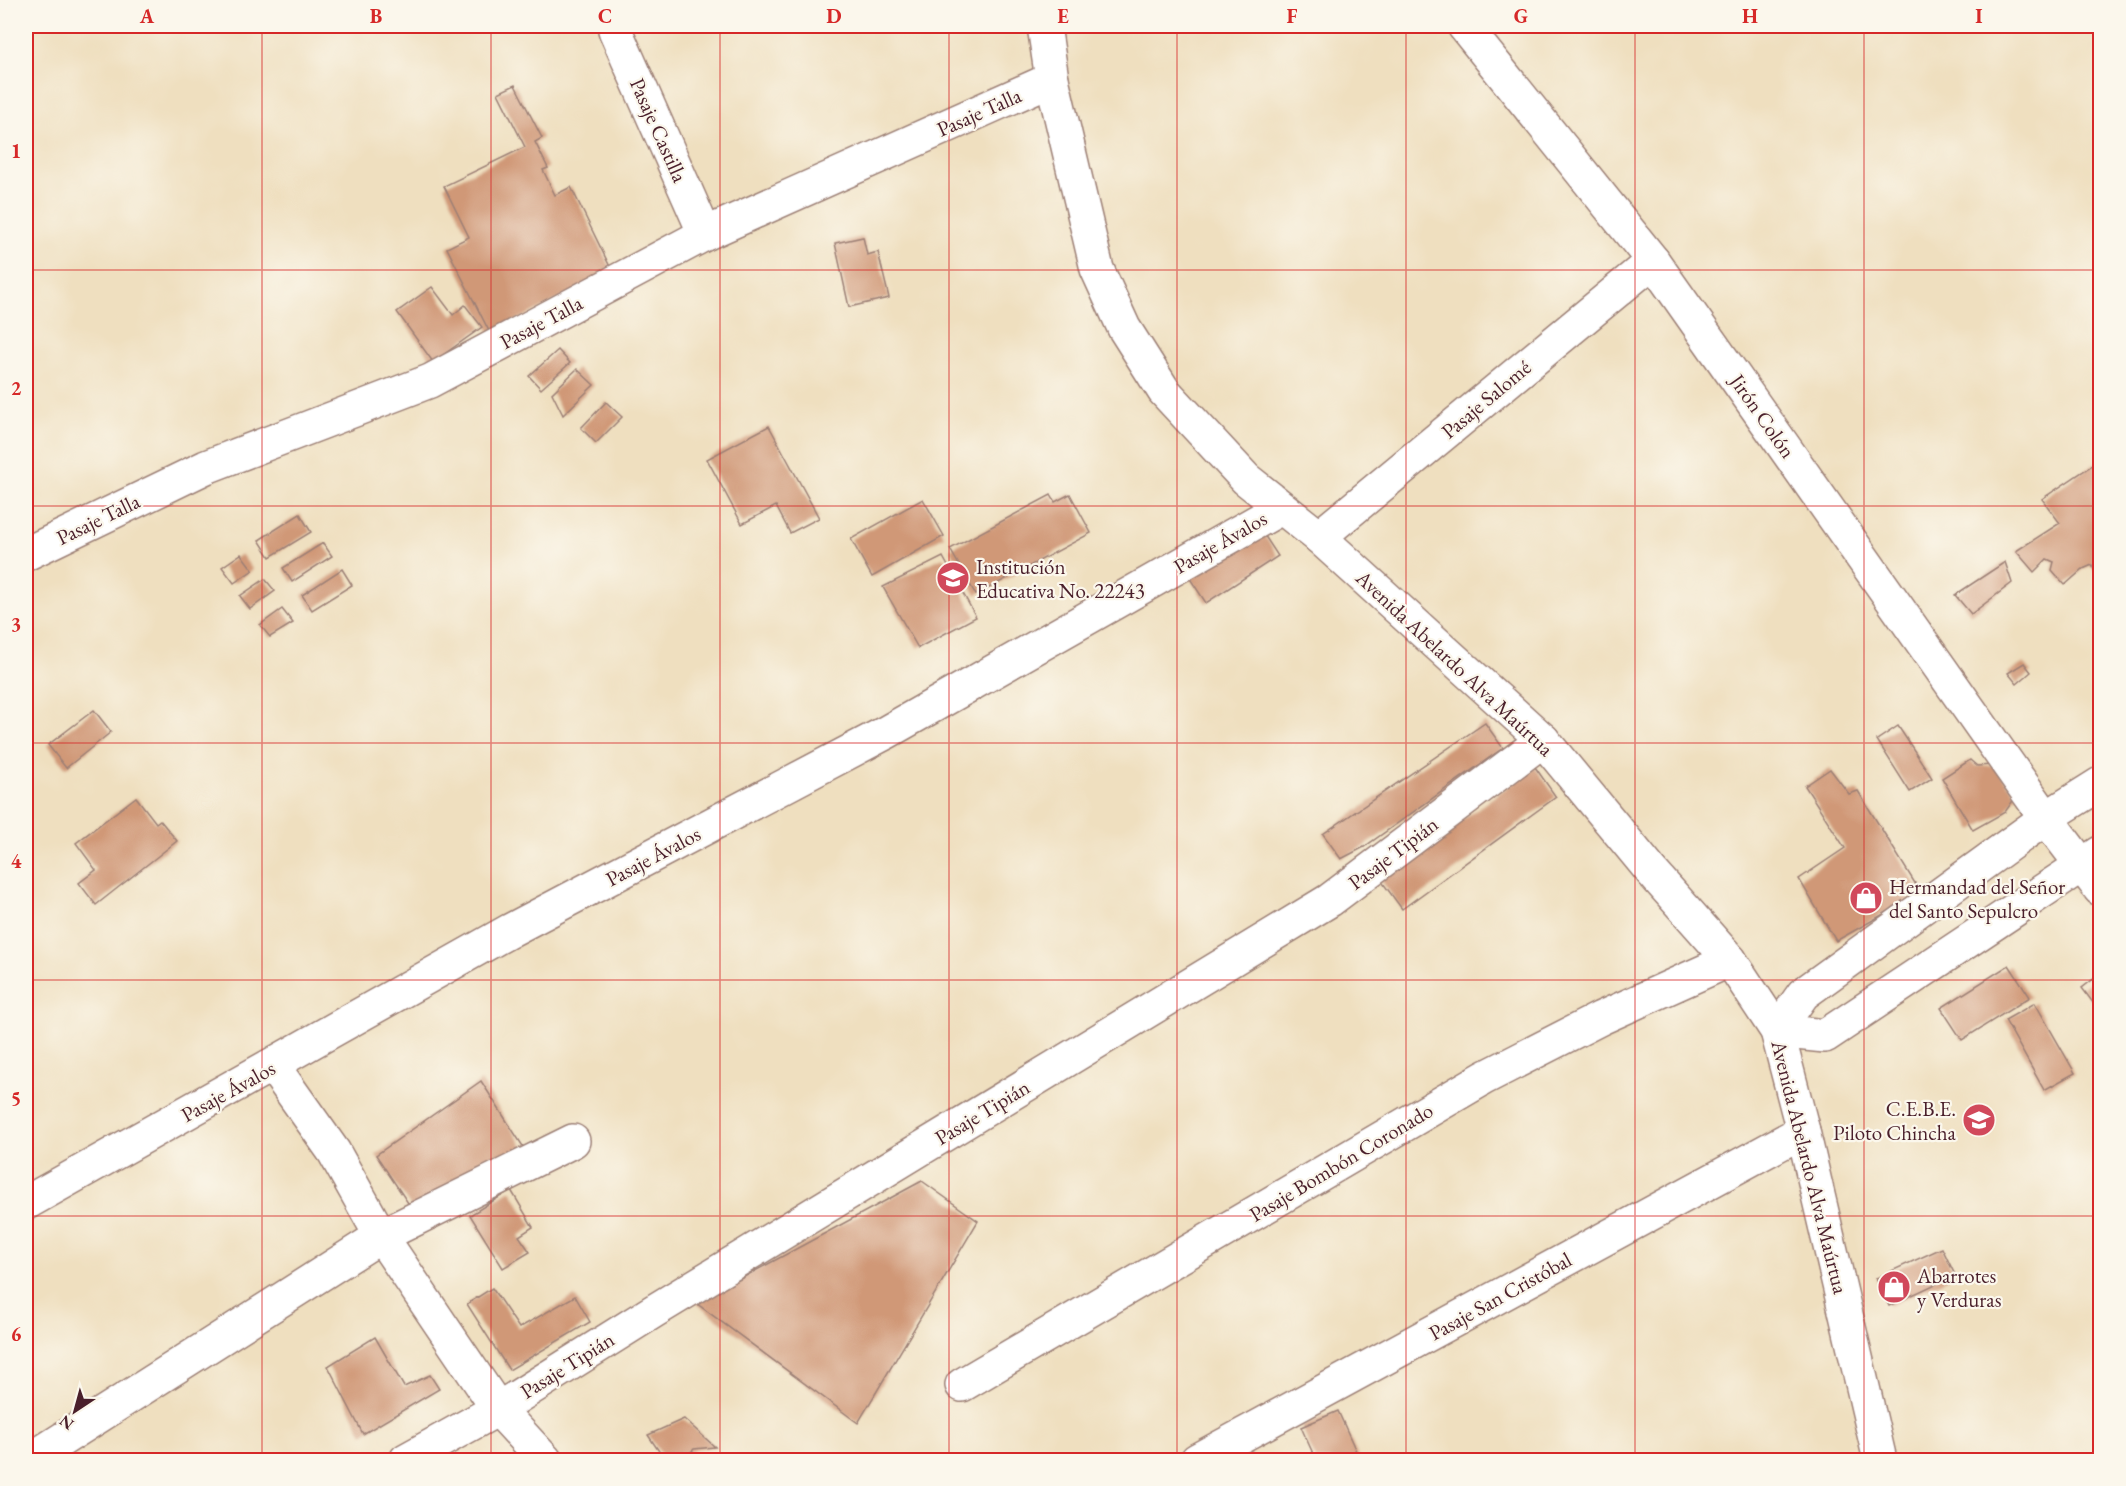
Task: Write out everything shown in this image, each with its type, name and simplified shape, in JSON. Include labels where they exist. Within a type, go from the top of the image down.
[{"type":"street","name":"Pasaje Castilla","points":[[615,26],[705,234]]},
{"type":"street","name":"Avenida Abelardo Alva Maúrtua","points":[[1044,26],[1053,79],[1097,269],[1124,328],[1164,391],[1246,479],[1320,537],[1542,740],[1652,872],[1730,960],[1777,1031],[1803,1131],[1880,1461]]},
{"type":"street","name":"Jirón Colón","points":[[1464,26],[1653,261],[2046,818],[2094,869]]},
{"type":"street","name":"Pasaje Talla","points":[[26,554],[206,467],[430,381],[705,234],[1053,79]]},
{"type":"street","name":"Pasaje Salomé","points":[[1320,537],[1653,261]]},
{"type":"street","name":"Pasaje Ávalos","points":[[26,1203],[511,930],[887,732],[1281,508]]},
{"type":"street","name":"Pasaje Tipián","points":[[406,1461],[498,1409],[654,1311],[1330,900],[1542,740]]},
{"type":"street","points":[[2094,869],[1825,1036],[1777,1031],[1803,994],[2046,818],[2100,784]]},
{"type":"street","name":"Pasaje Bombón Coronado","points":[[962,1385],[1484,1078],[1601,1018],[1730,960]]},
{"type":"street","points":[[273,1066],[334,1152],[381,1236],[498,1409],[545,1461]]},
{"type":"street","name":"Pasaje San Cristóbal","points":[[1197,1461],[1803,1131]]},
{"type":"street","points":[[30,1461],[381,1236],[573,1141]]},
{"type":"building","points":[[515,85],[542,138],[535,142],[548,168],[543,170],[555,195],[571,187],[613,273],[490,333],[447,248],[469,237],[444,186],[525,147],[498,93]]},
{"type":"building","points":[[863,237],[867,255],[878,252],[889,298],[849,307],[835,243]]},
{"type":"building","points":[[432,287],[453,315],[465,305],[482,327],[433,362],[397,312]]},
{"type":"building","points":[[558,350],[570,363],[541,389],[529,376]]},
{"type":"building","points":[[577,369],[594,385],[563,415],[552,393]]},
{"type":"building","points":[[606,402],[622,417],[596,443],[581,428]]},
{"type":"building","points":[[769,426],[819,518],[790,533],[776,506],[742,524],[707,459]]},
{"type":"building","points":[[2100,460],[2100,560],[2095,563],[2100,561],[2100,583],[2092,565],[2083,569],[2065,585],[2052,570],[2054,562],[2047,559],[2034,572],[2016,551],[2060,523],[2042,499]]},
{"type":"building","points":[[1070,494],[1091,533],[976,595],[950,549],[1051,495],[1055,502]]},
{"type":"building","points":[[923,499],[944,536],[872,577],[851,539]]},
{"type":"building","points":[[300,514],[311,532],[270,557],[259,540]]},
{"type":"building","points":[[1259,527],[1278,556],[1206,603],[1187,574]]},
{"type":"building","points":[[323,543],[332,556],[292,582],[283,568]]},
{"type":"building","points":[[241,554],[253,570],[234,583],[222,567]]},
{"type":"building","points":[[943,557],[976,617],[918,648],[883,587]]},
{"type":"building","points":[[2005,562],[2012,583],[1971,614],[1955,595]]},
{"type":"building","points":[[342,569],[352,585],[312,610],[302,595]]},
{"type":"building","points":[[265,579],[275,591],[250,609],[240,596]]},
{"type":"building","points":[[282,609],[293,623],[270,637],[260,625]]},
{"type":"building","points":[[2024,663],[2031,672],[2017,684],[2008,673]]},
{"type":"building","points":[[94,710],[111,732],[66,768],[48,745]]},
{"type":"building","points":[[1485,723],[1503,748],[1364,847],[1341,859],[1323,834]]},
{"type":"building","points":[[1898,726],[1932,778],[1910,792],[1877,740]]},
{"type":"building","points":[[1970,760],[1977,766],[1994,765],[2017,795],[2005,812],[1973,830],[1942,778]]},
{"type":"building","points":[[1535,767],[1556,797],[1402,909],[1380,879]]},
{"type":"building","points":[[1830,769],[1849,794],[1858,791],[1921,893],[1836,941],[1799,879],[1845,848],[1805,786]]},
{"type":"building","points":[[136,797],[156,823],[160,820],[177,841],[96,905],[79,883],[96,870],[76,843]]},
{"type":"building","points":[[2009,965],[2030,997],[1962,1040],[1941,1008]]},
{"type":"building","points":[[2100,974],[2100,1012],[2082,988]]},
{"type":"building","points":[[2035,1003],[2075,1073],[2044,1090],[2005,1020]]},
{"type":"building","points":[[481,1081],[526,1151],[414,1212],[376,1155]]},
{"type":"building","points":[[922,1181],[978,1221],[858,1423],[696,1303]]},
{"type":"building","points":[[511,1190],[533,1227],[519,1236],[530,1252],[503,1268],[470,1215]]},
{"type":"building","points":[[1942,1248],[1955,1275],[1889,1306],[1876,1278]]},
{"type":"building","points":[[492,1288],[519,1328],[575,1296],[590,1322],[509,1370],[467,1304]]},
{"type":"building","points":[[375,1337],[404,1387],[430,1375],[439,1389],[363,1434],[328,1366]]},
{"type":"building","points":[[1338,1411],[1360,1460],[1316,1460],[1301,1427]]},
{"type":"building","points":[[684,1419],[715,1447],[694,1449],[683,1460],[665,1460],[648,1435]]},
{"type":"place","name":"Institución Educativa No. 22243","points":[[953,578]]},
{"type":"place","name":"Hermandad del Señor del Santo Sepulcro","points":[[1866,898]]},
{"type":"place","name":"C.E.B.E. Piloto Chincha","points":[[1979,1120]]},
{"type":"place","name":"Abarrotes y Verduras","points":[[1894,1287]]}]
